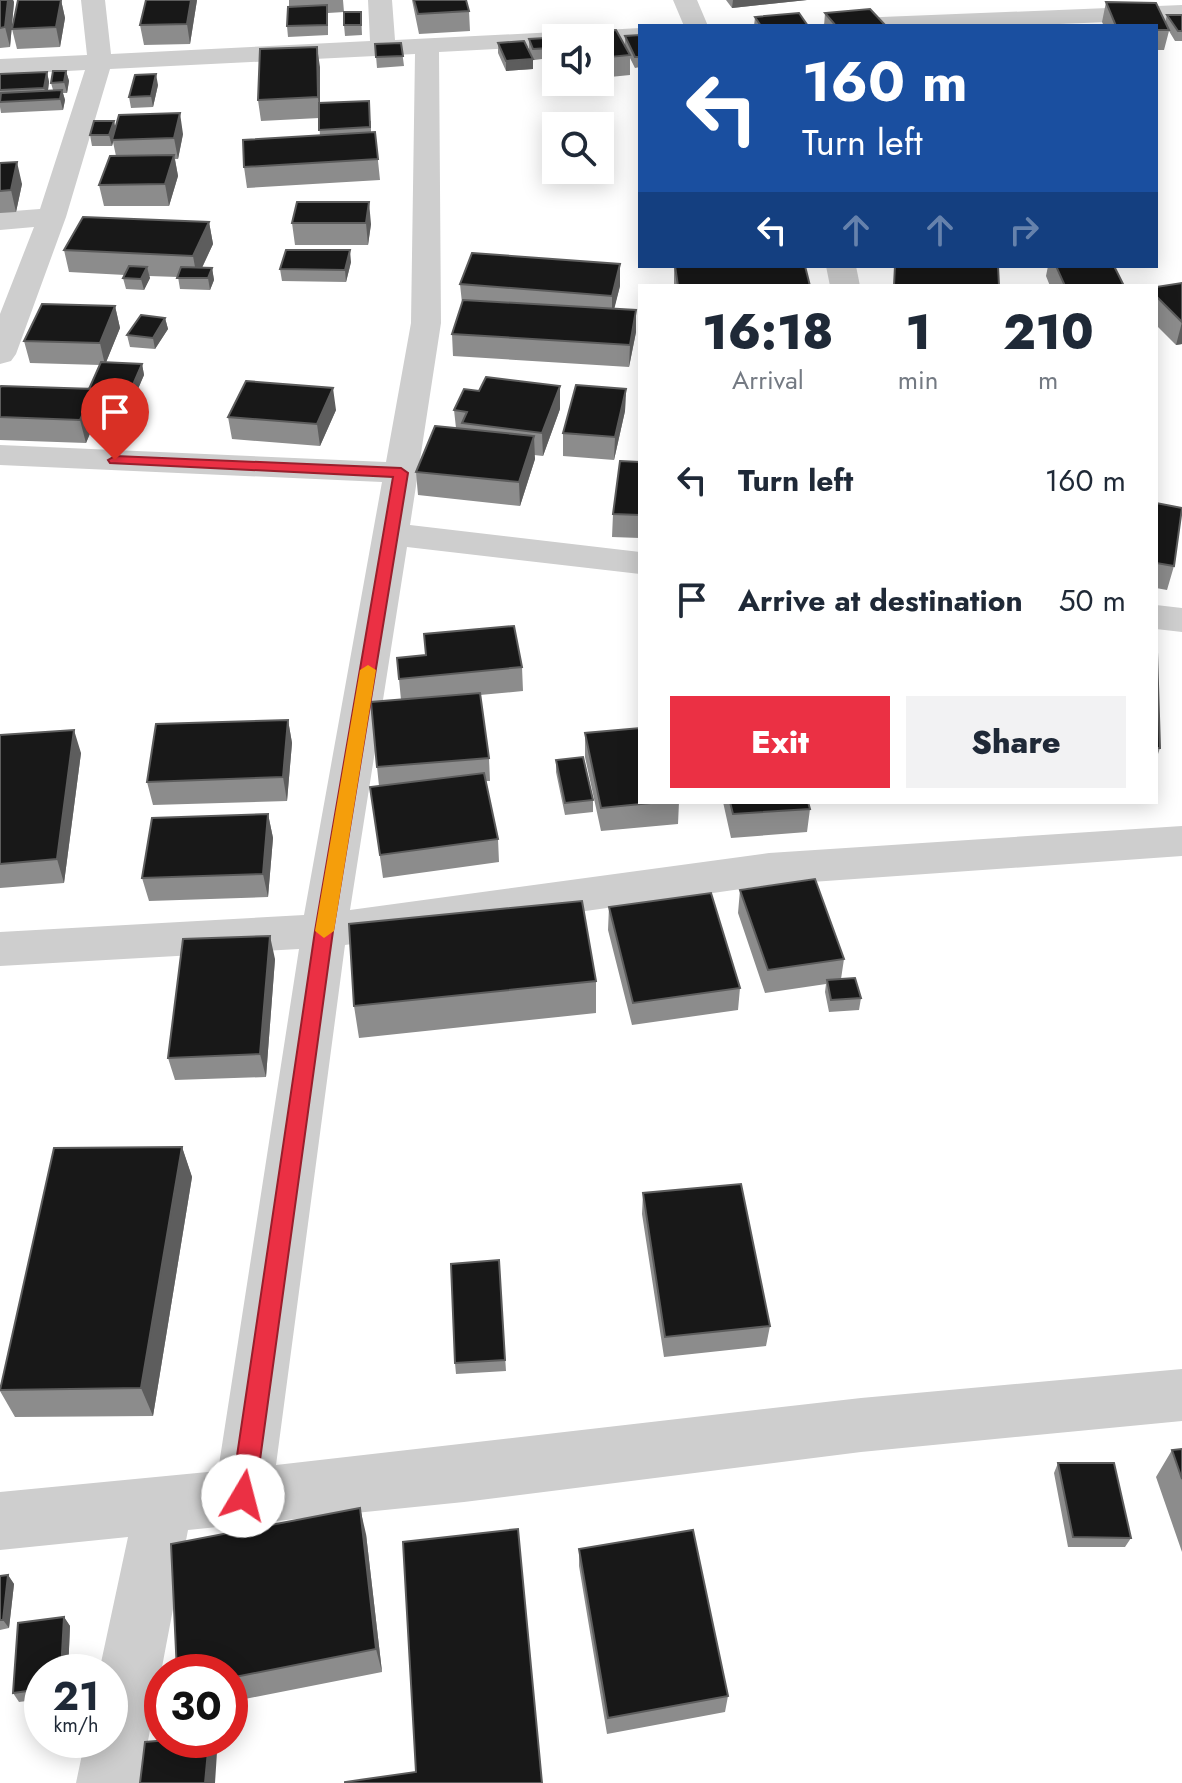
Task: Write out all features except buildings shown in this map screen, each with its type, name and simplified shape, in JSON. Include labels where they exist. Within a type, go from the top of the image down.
[{"type":"street","points":[[0,354],[52,217],[100,62],[93,0]]},
{"type":"street","points":[[380,0],[383,48]]},
{"type":"street","points":[[685,0],[695,24]]},
{"type":"street","points":[[849,24],[980,9],[1182,12]]},
{"type":"street","points":[[614,36],[638,35]]},
{"type":"street","points":[[0,67],[542,40]]},
{"type":"street","points":[[243,1496],[324,931],[426,323],[427,46]]},
{"type":"street","points":[[0,221],[52,217]]},
{"type":"street","points":[[0,455],[401,473]]},
{"type":"street","points":[[391,534],[638,563]]},
{"type":"street","points":[[1158,617],[1182,620]]},
{"type":"street","points":[[0,949],[324,931],[769,869],[1182,841]]},
{"type":"street","points":[[0,1521],[641,1454],[861,1425],[1182,1395]]},
{"type":"street","points":[[108,1783],[164,1504]]},
{"type":"slow traffic","points":[[324,931],[368,670]]},
{"type":"route","points":[[115,460],[401,473],[324,931],[243,1496]]}]
